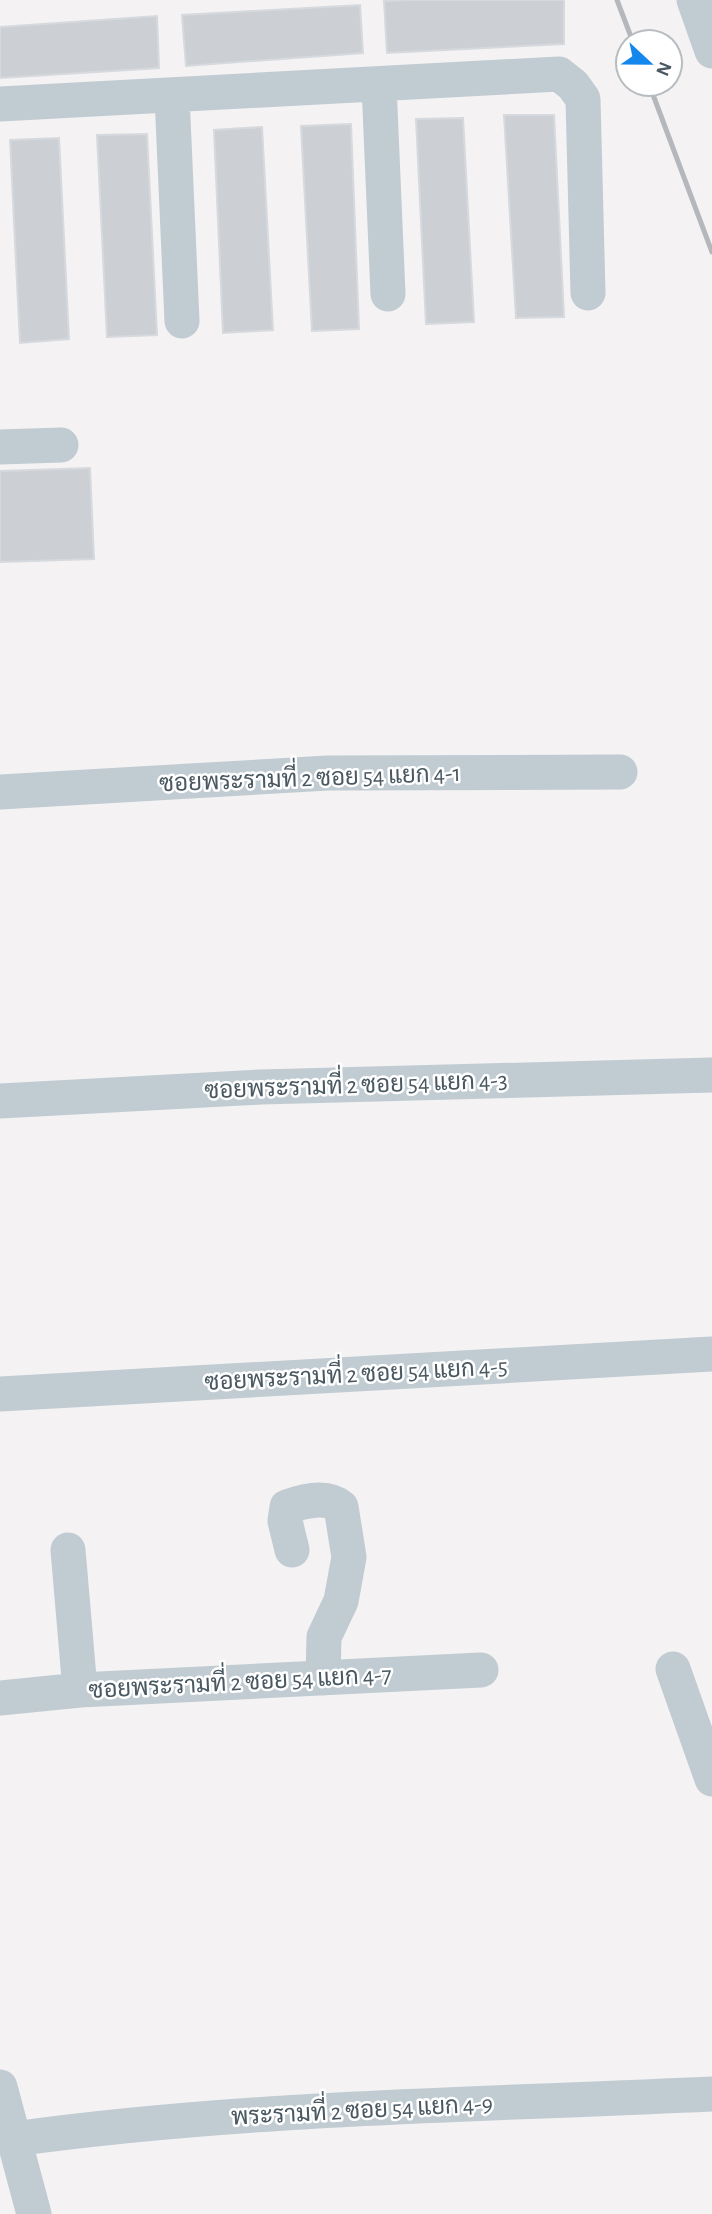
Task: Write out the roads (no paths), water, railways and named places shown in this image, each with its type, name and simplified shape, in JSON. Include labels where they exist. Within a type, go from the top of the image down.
[{"type":"street","points":[[694,0],[712,51]]},
{"type":"street","points":[[0,104],[559,74],[573,85],[583,99],[588,293]]},
{"type":"street","points":[[379,85],[388,294]]},
{"type":"street","points":[[172,96],[182,321]]},
{"type":"street","points":[[0,447],[61,445]]},
{"type":"street","name":"ซอยพระรามที่ 2 ซอย 54 แยก 4-1","points":[[0,792],[328,773],[620,772]]},
{"type":"street","name":"ซอยพระรามที่ 2 ซอย 54 แยก 4-3","points":[[0,1101],[261,1087],[712,1075]]},
{"type":"street","name":"ซอยพระรามที่ 2 ซอย 54 แยก 4-5","points":[[0,1394],[712,1354]]},
{"type":"street","points":[[292,1550],[285,1521],[286,1507],[297,1503],[329,1500],[341,1507],[349,1557],[341,1601],[324,1636],[323,1678]]},
{"type":"street","points":[[68,1550],[80,1690]]},
{"type":"street","points":[[673,1669],[712,1779]]},
{"type":"street","name":"ซอยพระรามที่ 2 ซอย 54 แยก 4-7","points":[[0,1698],[80,1690],[481,1670]]},
{"type":"street","points":[[0,2087],[34,2214]]},
{"type":"street","name":"พระรามที่ 2 ซอย 54 แยก 4-9","points":[[14,2139],[108,2126],[217,2116],[712,2094]]},
{"type":"railway","points":[[617,0],[628,28]]},
{"type":"railway","points":[[654,98],[712,252]]}]
